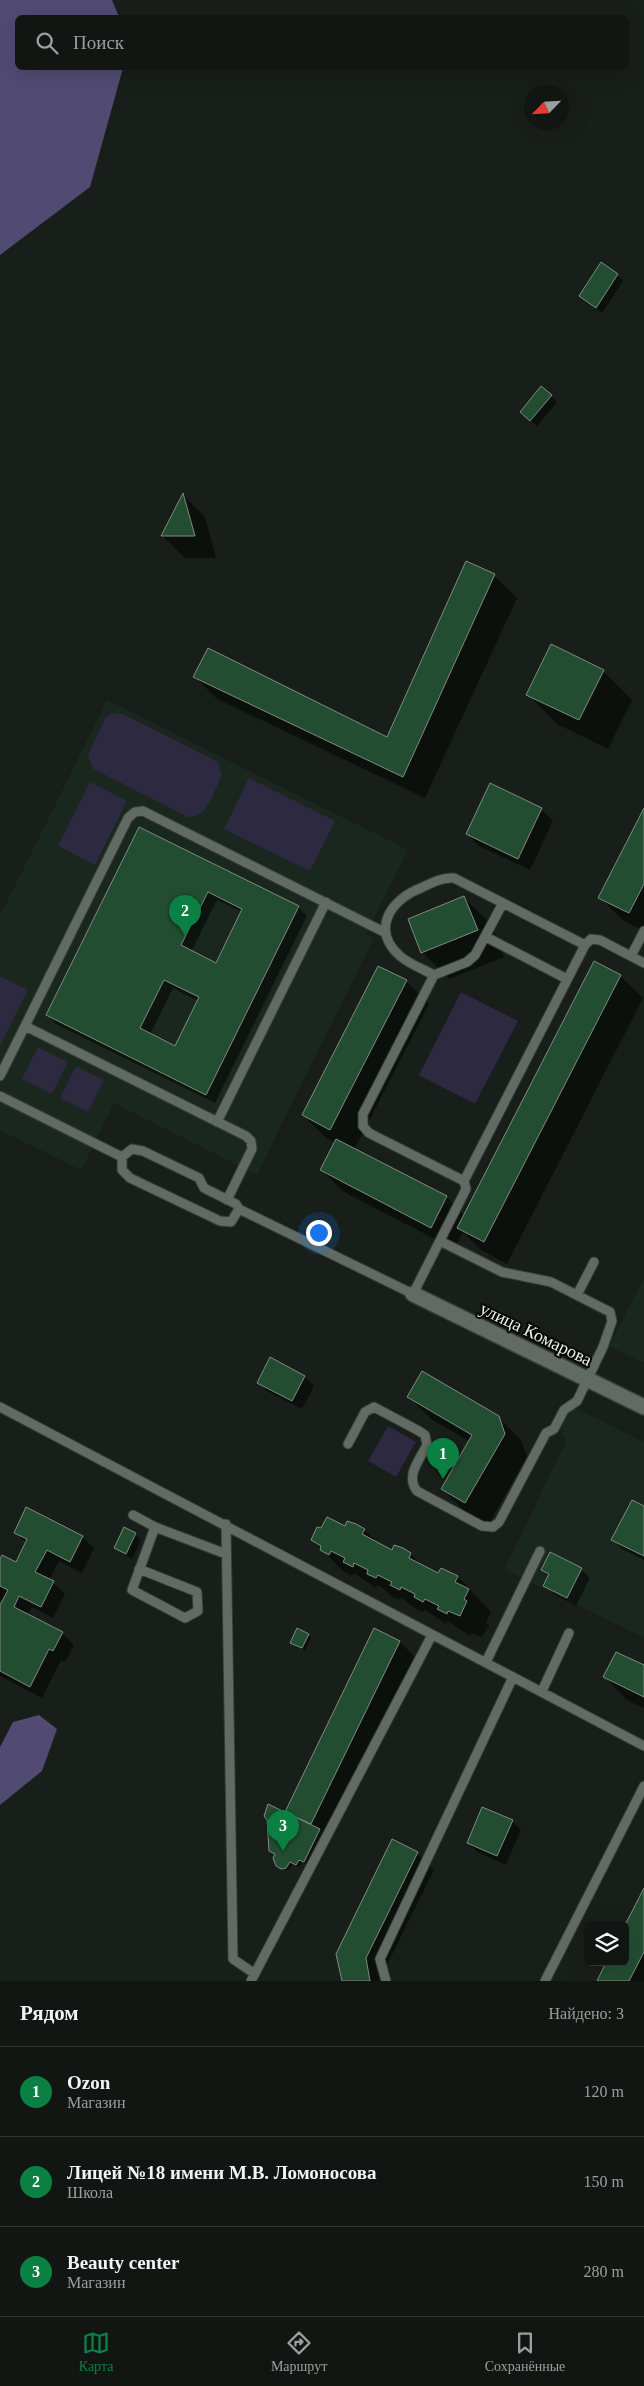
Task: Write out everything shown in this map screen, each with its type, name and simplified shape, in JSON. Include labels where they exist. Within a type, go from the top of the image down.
[{"type":"street","name":"улица Комарова","points":[[413,1294],[644,1407]]},
{"type":"lane","points":[[0,1076],[128,818],[135,812],[143,811],[386,932]]},
{"type":"lane","points":[[434,975],[400,956],[393,948],[386,932],[386,918],[400,899],[410,892],[446,878],[457,880],[585,945]]},
{"type":"lane","points":[[217,1122],[326,902]]},
{"type":"lane","points":[[464,1181],[369,1132],[362,1122],[363,1114],[434,975],[470,960],[478,952],[503,903]]},
{"type":"lane","points":[[631,956],[644,931]]},
{"type":"lane","points":[[486,937],[567,979]]},
{"type":"lane","points":[[122,1156],[132,1149],[143,1151],[199,1178],[204,1188],[238,1205],[239,1209],[413,1294],[466,1189],[464,1181],[585,945],[591,940],[596,939],[644,963]]},
{"type":"lane","points":[[25,1026],[246,1136],[252,1145],[227,1200]]},
{"type":"lane","points":[[0,1096],[122,1156]]},
{"type":"lane","points":[[122,1156],[122,1170],[130,1178],[220,1221],[230,1222],[239,1209]]},
{"type":"lane","points":[[348,1444],[365,1412],[374,1407],[420,1431],[425,1435],[427,1445],[411,1475],[417,1491],[482,1526],[493,1526],[499,1522],[546,1433],[554,1429],[564,1410],[576,1401],[603,1347],[612,1318],[607,1310],[544,1280],[502,1272],[440,1241]]},
{"type":"lane","points":[[577,1295],[594,1262]]},
{"type":"lane","points":[[0,1407],[226,1524],[644,1746]]},
{"type":"lane","points":[[133,1515],[155,1527],[226,1554]]},
{"type":"lane","points":[[226,1524],[233,1959],[253,1977],[432,1635]]},
{"type":"lane","points":[[139,1569],[197,1592],[198,1611],[185,1618],[132,1590],[139,1569],[155,1527]]},
{"type":"lane","points":[[486,1662],[540,1551]]},
{"type":"lane","points":[[542,1691],[569,1633]]},
{"type":"lane","points":[[386,1981],[380,1960],[513,1676]]},
{"type":"lane","points":[[545,1981],[644,1786]]},
{"type":"shaded area","points":[[0,0],[112,0],[118,15],[15,15],[15,70],[122,70],[90,187],[0,255]]},
{"type":"shaded area","points":[[107,700],[408,850],[366,934],[374,938],[257,1175],[114,1103],[81,1170],[0,1130],[0,916]]},
{"type":"shaded area","points":[[113,713],[123,714],[218,762],[222,775],[210,802],[201,813],[188,817],[92,768],[88,755],[106,717]]},
{"type":"shaded area","points":[[249,778],[335,821],[310,871],[224,829]]},
{"type":"shaded area","points":[[90,782],[127,801],[95,865],[58,846]]},
{"type":"shaded area","points":[[0,976],[28,990],[0,1046]]},
{"type":"shaded area","points":[[461,992],[518,1021],[475,1104],[419,1075]]},
{"type":"shaded area","points":[[38,1047],[68,1062],[52,1094],[22,1079]]},
{"type":"shaded area","points":[[76,1066],[104,1080],[88,1112],[60,1098]]},
{"type":"shaded area","points":[[644,1278],[644,1363],[609,1346]]},
{"type":"shaded area","points":[[571,1406],[644,1442],[644,1638],[504,1569],[566,1442],[560,1429]]},
{"type":"shaded area","points":[[388,1426],[416,1442],[396,1477],[368,1461]]},
{"type":"shaded area","points":[[39,1715],[57,1729],[42,1771],[0,1805],[0,1747],[13,1722]]},
{"type":"building","points":[[601,262],[618,274],[596,308],[579,296]]},
{"type":"building","points":[[541,386],[552,395],[530,421],[520,412]]},
{"type":"building","points":[[183,493],[195,536],[161,536]]},
{"type":"building","points":[[466,561],[495,574],[403,777],[193,677],[208,648],[387,737]]},
{"type":"building","points":[[551,644],[604,670],[579,720],[526,695]]},
{"type":"building","points":[[490,783],[542,808],[518,859],[466,834]]},
{"type":"building","points":[[644,808],[644,884],[629,913],[598,898]]},
{"type":"building","points":[[139,827],[299,906],[206,1095],[46,1015]],"holes":[[[208,892],[242,909],[216,963],[181,945]],[[164,980],[199,997],[175,1046],[140,1028]]]},
{"type":"building","points":[[464,896],[478,930],[421,953],[408,919]]},
{"type":"building","points":[[594,961],[621,975],[484,1242],[457,1228]]},
{"type":"building","points":[[378,966],[407,980],[330,1130],[302,1115]]},
{"type":"building","points":[[336,1139],[447,1196],[431,1228],[320,1170]]},
{"type":"building","points":[[270,1357],[305,1376],[292,1401],[257,1383]]},
{"type":"building","points":[[422,1371],[499,1416],[505,1434],[465,1503],[441,1489],[472,1435],[407,1397]]},
{"type":"building","points":[[632,1500],[644,1506],[644,1556],[611,1540]]},
{"type":"building","points":[[26,1507],[83,1536],[70,1562],[47,1550],[35,1572],[54,1581],[41,1607],[19,1596],[14,1607],[63,1632],[53,1651],[49,1649],[30,1687],[0,1671],[0,1605],[8,1590],[0,1586],[0,1559],[2,1555],[16,1562],[27,1539],[14,1533]]},
{"type":"building","points":[[327,1517],[345,1526],[347,1521],[356,1524],[365,1529],[362,1534],[392,1550],[394,1545],[403,1548],[411,1553],[409,1558],[438,1573],[441,1568],[458,1576],[455,1582],[469,1589],[464,1599],[467,1601],[460,1616],[448,1611],[447,1614],[437,1609],[439,1606],[425,1599],[423,1602],[414,1597],[415,1594],[401,1587],[400,1590],[390,1585],[392,1582],[378,1575],[376,1578],[367,1574],[368,1570],[354,1563],[353,1567],[343,1562],[345,1558],[331,1551],[329,1555],[320,1550],[321,1546],[311,1540],[317,1527],[321,1528]]},
{"type":"building","points":[[124,1527],[136,1533],[126,1554],[114,1548]]},
{"type":"building","points":[[550,1552],[582,1568],[567,1598],[543,1586],[549,1574],[541,1570]]},
{"type":"building","points":[[297,1628],[309,1634],[302,1648],[290,1643]]},
{"type":"building","points":[[374,1628],[400,1641],[311,1824],[285,1812]]},
{"type":"building","points":[[616,1652],[644,1665],[644,1697],[603,1677]]},
{"type":"building","points":[[268,1804],[320,1829],[304,1862],[299,1860],[296,1865],[290,1862],[286,1868],[281,1869],[276,1866],[273,1858],[275,1854],[269,1851],[267,1820],[264,1816]]},
{"type":"building","points":[[482,1807],[513,1820],[497,1856],[467,1843]]},
{"type":"building","points":[[392,1839],[418,1852],[366,1958],[370,1981],[342,1981],[336,1954]]},
{"type":"building","points":[[644,1888],[644,1952],[629,1981],[597,1981],[604,1966],[629,1966],[629,1921],[627,1921]]},
{"type":"place","name":"Лицей №18 имени М.В. Ломоносова","points":[[185,936]]},
{"type":"place","name":"Ozon","points":[[443,1479]]},
{"type":"place","name":"Beauty center","points":[[283,1851]]}]
